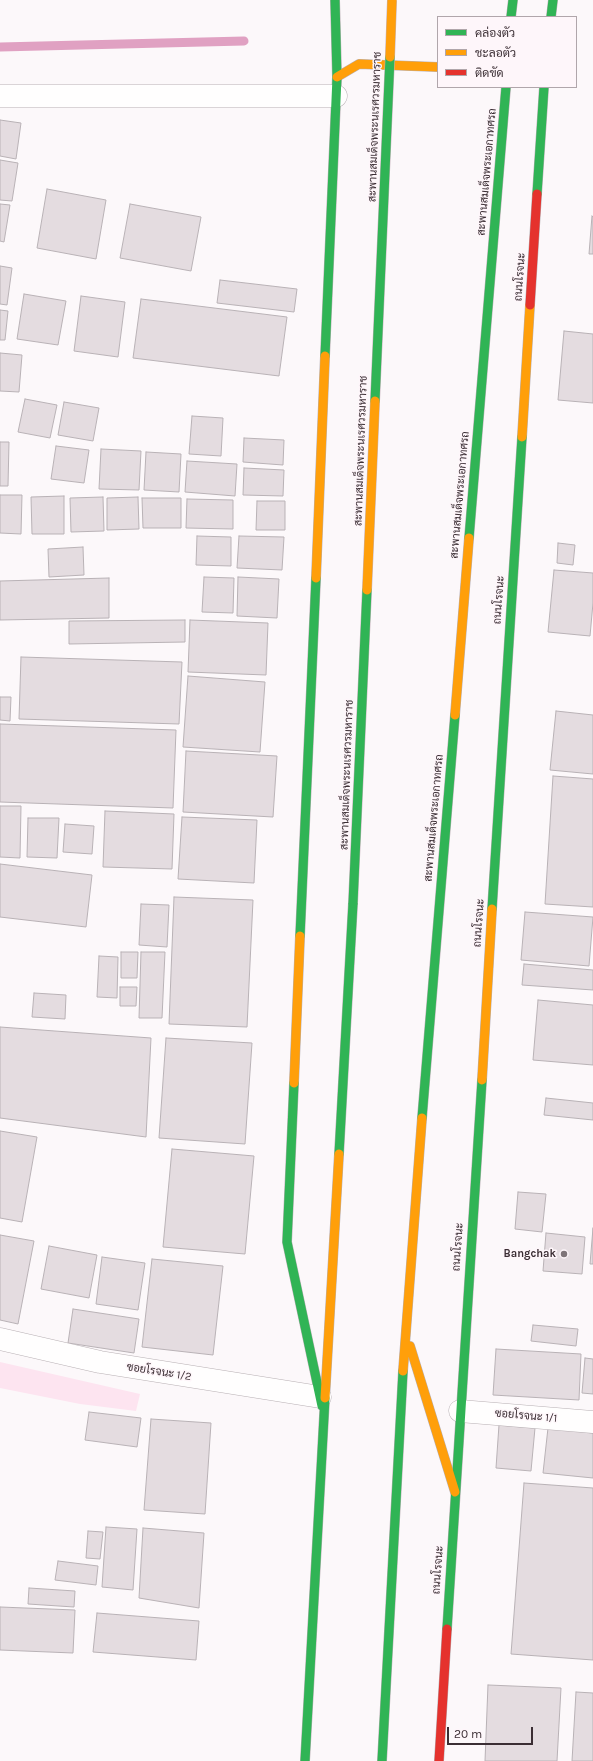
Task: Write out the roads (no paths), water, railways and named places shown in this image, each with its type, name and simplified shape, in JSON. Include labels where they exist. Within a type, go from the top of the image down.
[{"type":"main road","points":[[305,1761],[324,1419],[287,1242],[336,86],[335,0]]},
{"type":"main road","name":"สะพานสมเด็จพระนเรศวรมหาราช","points":[[324,1419],[354,903],[392,0]]},
{"type":"main road","points":[[511,16],[513,0]]},
{"type":"main road","points":[[551,16],[553,0]]},
{"type":"main road","points":[[336,86],[359,64],[437,67]]},
{"type":"main road","name":"สะพานสมเด็จพระเอกาทศรถ","points":[[405,1332],[506,88]]},
{"type":"main road","name":"ถนนโรจนะ","points":[[439,1761],[544,88]]},
{"type":"main road","points":[[405,1332],[455,1492]]},
{"type":"main road","points":[[382,1761],[405,1332]]},
{"type":"street","points":[[0,96],[336,86]]},
{"type":"street","name":"ซอยโรจนะ 1/2","points":[[0,1339],[100,1362],[320,1398]]},
{"type":"street","name":"ซอยโรจนะ 1/1","points":[[460,1411],[593,1422]]},
{"type":"waterway","points":[[0,47],[244,41]]},
{"type":"place","name":"Bangchak","points":[[564,1254]]}]
